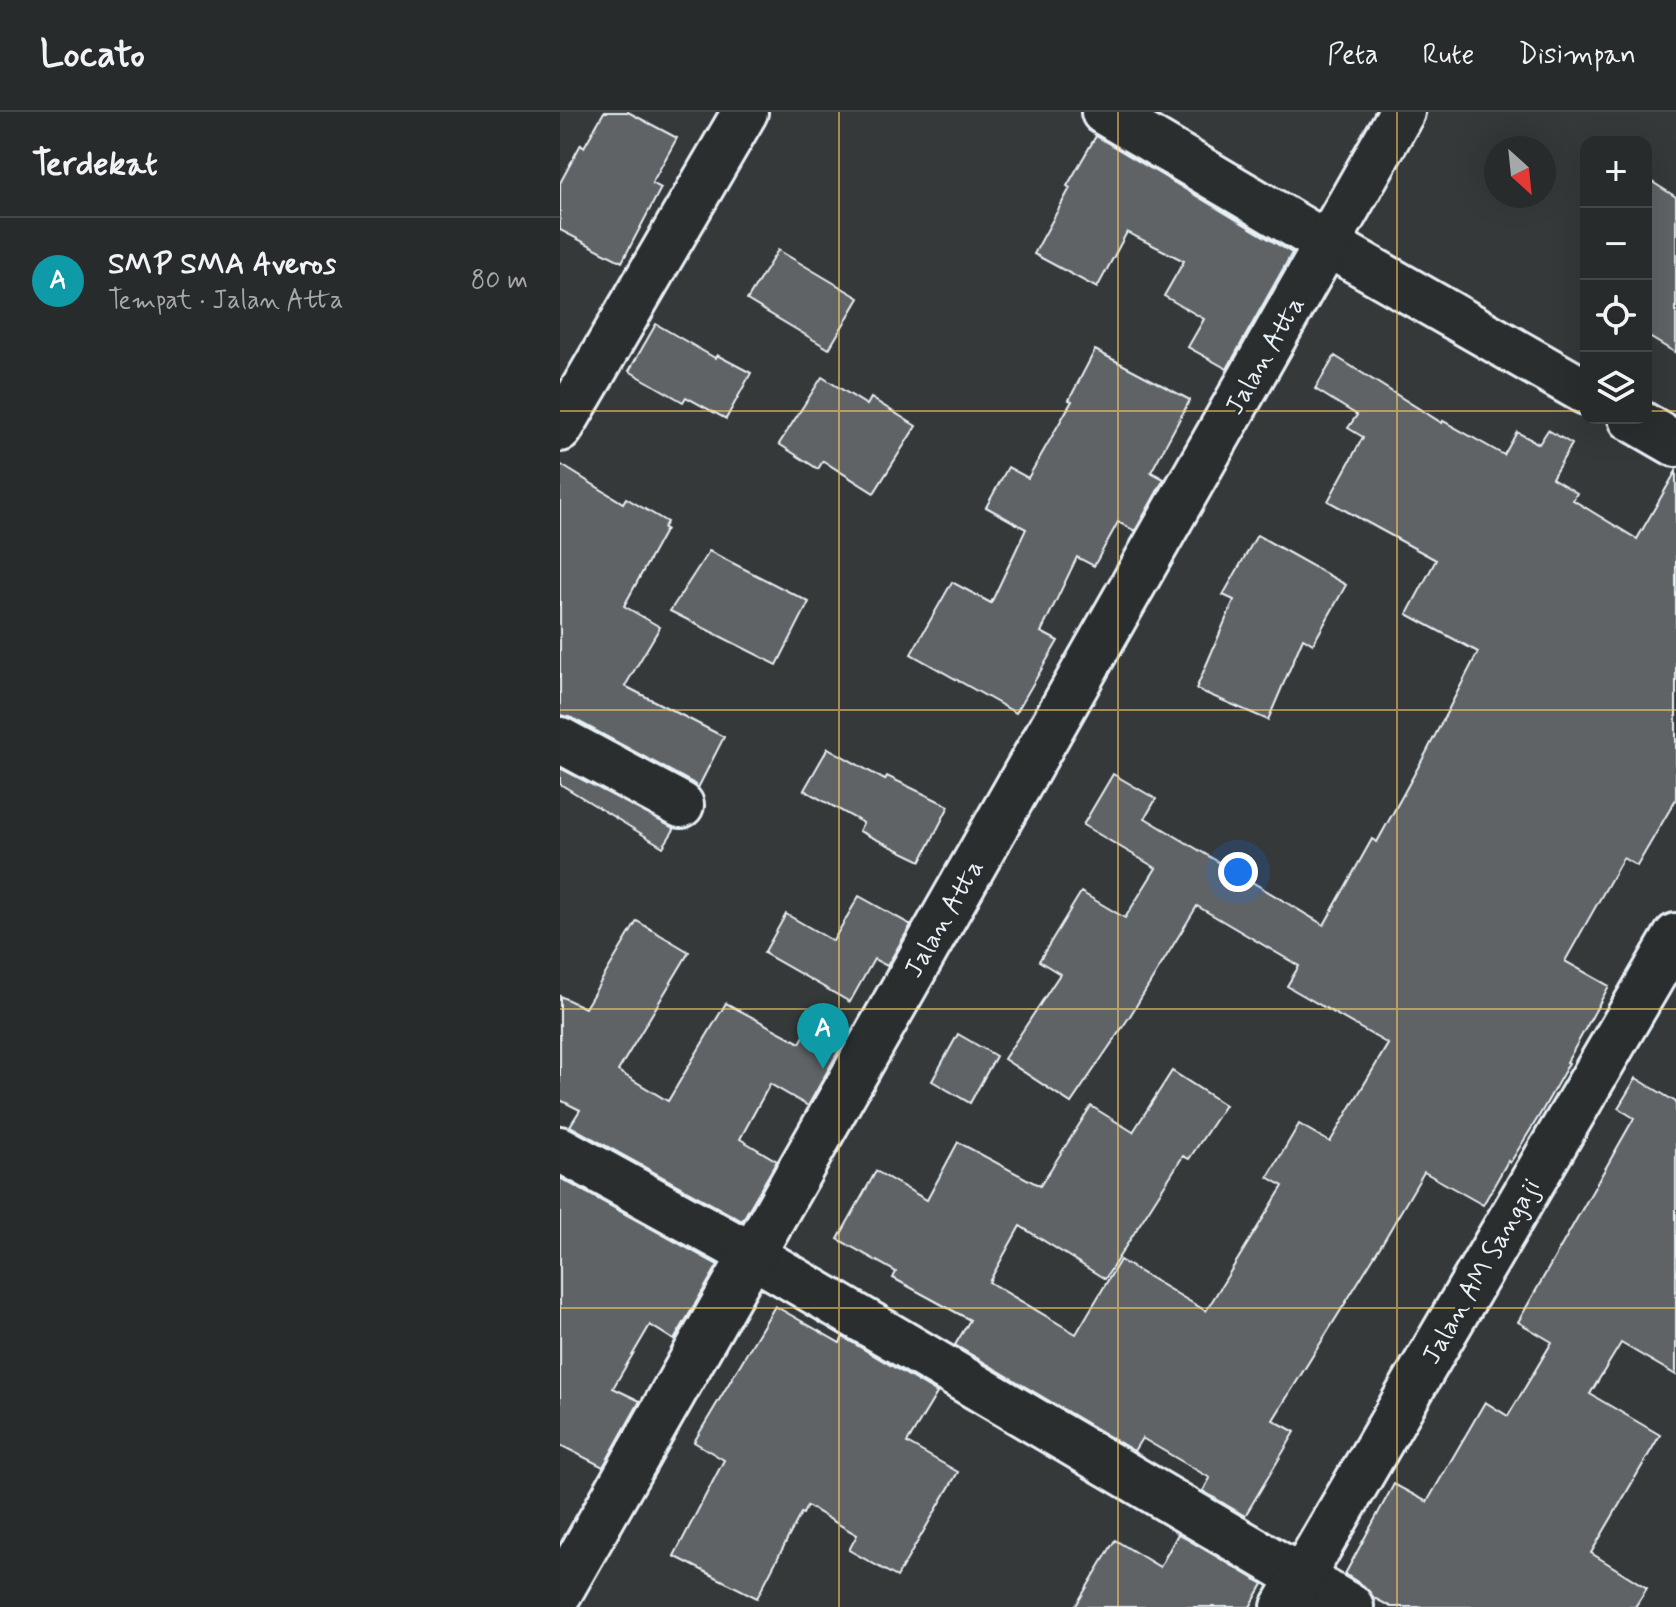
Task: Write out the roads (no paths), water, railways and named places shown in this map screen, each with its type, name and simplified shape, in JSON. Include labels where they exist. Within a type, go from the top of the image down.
[{"type":"main road","points":[[560,429],[745,112]]},
{"type":"main road","points":[[1104,112],[1580,389]]},
{"type":"main road","name":"Jalan Atta","points":[[560,1592],[1402,112]]},
{"type":"main road","points":[[1641,424],[1676,444]]},
{"type":"main road","points":[[560,740],[681,805]]},
{"type":"main road","name":"Jalan AM Sangaji","points":[[1292,1592],[1676,936]]},
{"type":"main road","points":[[560,1149],[752,1255],[1292,1592],[1351,1607]]},
{"type":"place","name":"SMP SMA Averos","points":[[823,1069]]}]
